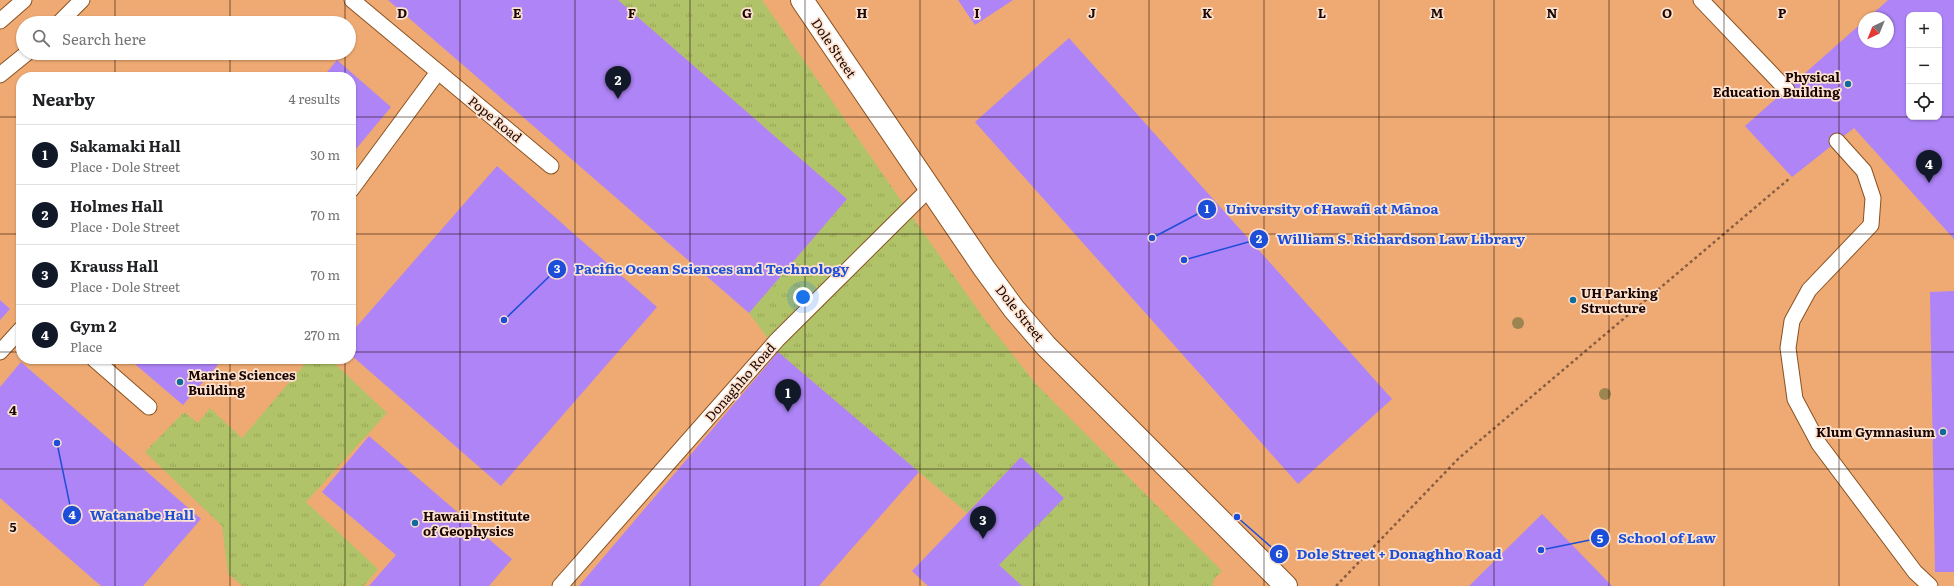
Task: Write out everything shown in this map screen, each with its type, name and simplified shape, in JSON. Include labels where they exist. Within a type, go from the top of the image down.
[{"type":"street","name":"Dole Street","points":[[802,0],[988,274],[1014,309],[1046,346],[1286,586]]},
{"type":"lane","points":[[0,21],[24,0]]},
{"type":"lane","points":[[66,16],[82,0]]},
{"type":"lane","name":"Pope Road","points":[[352,0],[552,166]]},
{"type":"lane","points":[[1701,0],[1787,90]]},
{"type":"lane","points":[[0,76],[19,60]]},
{"type":"lane","points":[[356,183],[438,72]]},
{"type":"lane","points":[[1838,141],[1864,172],[1873,198],[1871,225],[1810,290],[1792,321],[1788,348],[1795,399],[1819,444],[1915,572],[1930,586]]},
{"type":"lane","name":"Donaghho Road","points":[[560,586],[777,340],[930,188]]},
{"type":"lane","points":[[0,352],[16,334]]},
{"type":"lane","points":[[100,364],[149,406]]},
{"type":"path","points":[[1336,586],[1459,458],[1790,178]]},
{"type":"shaded area","points":[[0,0],[1954,0],[1954,586],[0,586]]},
{"type":"green space","points":[[618,0],[762,0],[983,317],[1036,384],[1222,571],[1214,579],[1212,586],[1022,586],[999,565],[1063,498],[1021,457],[967,513],[778,352],[749,313],[847,199]]},
{"type":"green space","points":[[305,364],[335,364],[387,413],[306,502],[378,569],[364,586],[243,586],[228,574],[222,526],[145,452],[184,412],[198,423],[210,408],[242,438]]},
{"type":"building","points":[[388,0],[618,0],[847,199],[749,313]]},
{"type":"building","points":[[958,0],[1013,0],[975,25]]},
{"type":"building","name":"Physical Education Building","points":[[1888,0],[1954,0],[1954,239],[1854,128],[1792,177],[1745,126],[1858,26],[1858,48],[1894,48],[1894,12],[1875,12]]},
{"type":"building","points":[[1069,38],[1392,399],[1298,484],[975,122]]},
{"type":"building","points":[[337,60],[351,72],[327,72]]},
{"type":"building","points":[[356,77],[391,107],[356,149]]},
{"type":"building","points":[[497,166],[657,307],[501,486],[356,359],[356,327]]},
{"type":"building","name":"Klum Gymnasium","points":[[1954,291],[1954,572],[1935,572],[1930,292]]},
{"type":"building","points":[[0,300],[10,309],[0,320]]},
{"type":"building","points":[[778,352],[919,472],[819,586],[579,586]]},
{"type":"building","points":[[19,364],[23,364],[201,519],[143,586],[101,586],[0,498],[0,387]]},
{"type":"building","name":"Marine Sciences Building","points":[[135,364],[219,364],[183,405]]},
{"type":"building","name":"Hawaii Institute of Geophysics","points":[[369,436],[512,559],[489,586],[369,586],[396,555],[322,492]]},
{"type":"building","points":[[1021,457],[1064,498],[999,565],[1022,586],[928,586],[912,571]]},
{"type":"building","points":[[1542,514],[1612,586],[1469,586]]},
{"type":"place","name":"Physical Education Building","points":[[1848,84]]},
{"type":"place","name":"Holmes Hall","points":[[618,99]]},
{"type":"place","name":"Gym 2","points":[[1929,183]]},
{"type":"place","name":"University of Hawaiʻi at Mānoa","points":[[1152,238]]},
{"type":"place","name":"William S. Richardson Law Library","points":[[1184,260]]},
{"type":"place","name":"UH Parking Structure","points":[[1573,300]]},
{"type":"place","name":"Pacific Ocean Sciences and Technology","points":[[504,320]]},
{"type":"place","name":"Marine Sciences Building","points":[[180,382]]},
{"type":"place","name":"Sakamaki Hall","points":[[788,412]]},
{"type":"place","name":"Klum Gymnasium","points":[[1943,432]]},
{"type":"place","name":"Watanabe Hall","points":[[57,443]]},
{"type":"place","name":"Dole Street + Donaghho Road","points":[[1237,517]]},
{"type":"place","name":"Hawaii Institute of Geophysics","points":[[415,523]]},
{"type":"place","name":"Krauss Hall","points":[[983,539]]},
{"type":"place","name":"School of Law","points":[[1541,550]]}]
